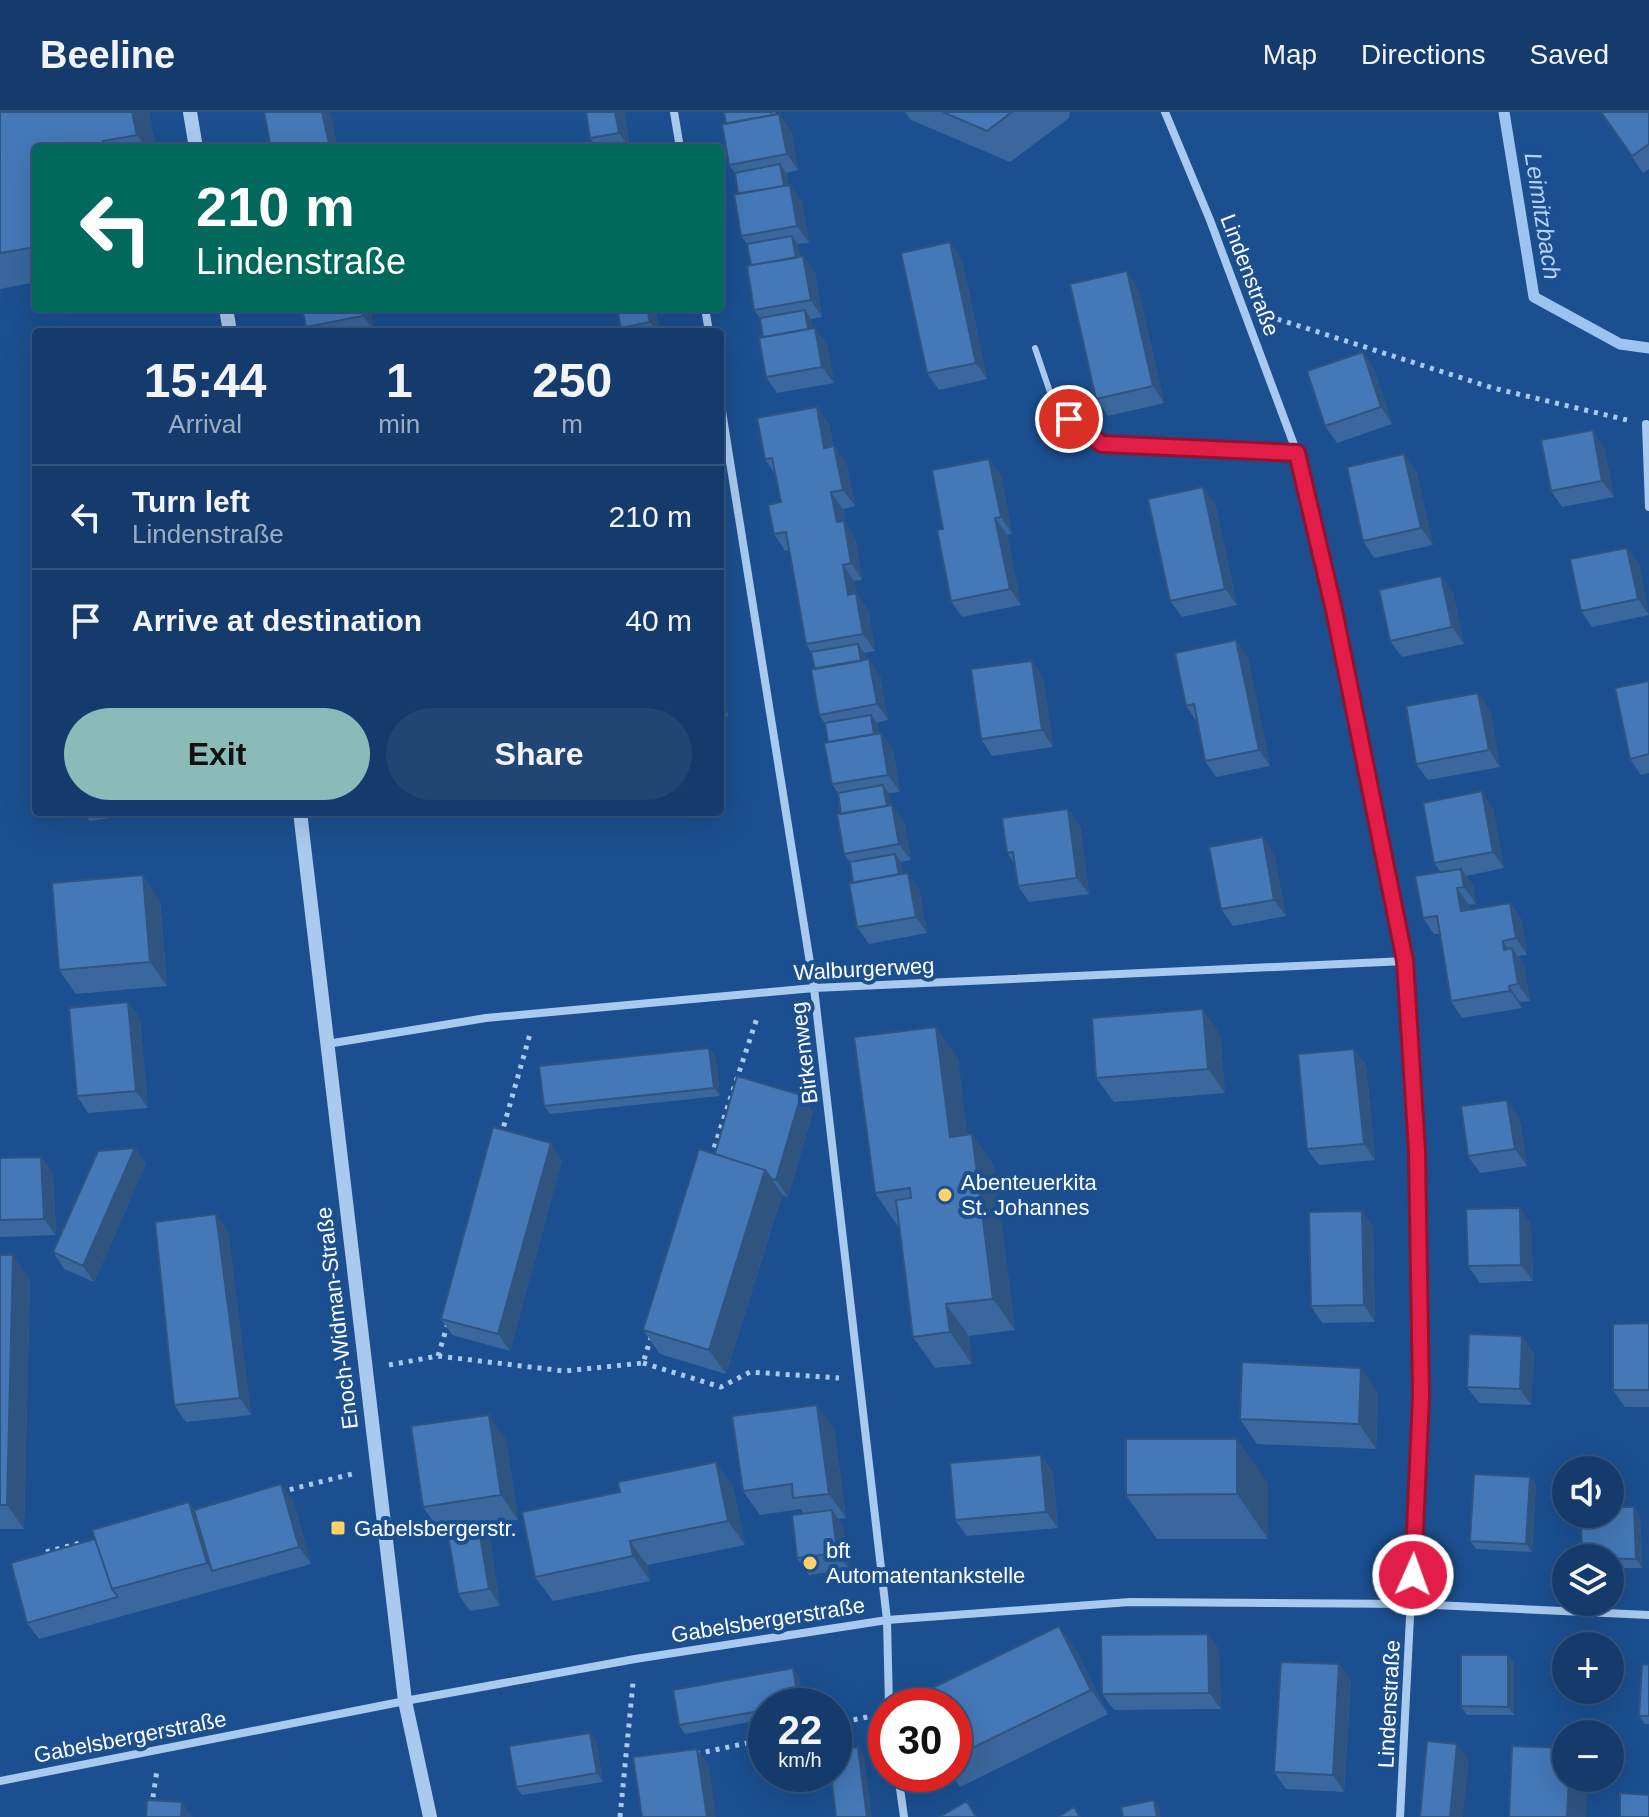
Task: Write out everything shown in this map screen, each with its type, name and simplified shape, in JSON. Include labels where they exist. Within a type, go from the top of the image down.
[{"type":"street","points":[[190,112],[195,144]]},
{"type":"street","points":[[674,112],[679,144]]},
{"type":"street","name":"Lindenstraße","points":[[1165,112],[1245,309],[1297,453],[1334,610],[1405,961],[1417,1151],[1421,1396],[1400,1817]]},
{"type":"street","name":"Birkenweg","points":[[724,424],[814,988],[887,1620],[889,1688]]},
{"type":"street","points":[[1646,424],[1649,507]]},
{"type":"street","name":"Enoch-Widman-Straße","points":[[300,816],[405,1701],[430,1817]]},
{"type":"street","name":"Walburgerweg","points":[[327,1044],[486,1018],[814,988],[1405,961]]},
{"type":"street","name":"Gabelsbergerstraße","points":[[0,1781],[635,1659],[887,1620],[1130,1602],[1412,1604],[1649,1615]]},
{"type":"street","points":[[901,1792],[904,1817]]},
{"type":"lane","points":[[1035,348],[1051,395],[1069,419],[1102,444],[1297,453]]},
{"type":"path","points":[[1245,309],[1493,388],[1646,424]]},
{"type":"path","points":[[706,1170],[765,992]]},
{"type":"path","points":[[498,1147],[536,1013]]},
{"type":"path","points":[[438,1356],[451,1311]]},
{"type":"path","points":[[643,1363],[653,1333]]},
{"type":"path","points":[[365,1370],[438,1356],[564,1371],[643,1363],[721,1387],[750,1372],[861,1380]]},
{"type":"path","points":[[271,1494],[376,1468]]},
{"type":"path","points":[[46,1552],[91,1540]]},
{"type":"path","points":[[620,1817],[635,1659]]},
{"type":"path","points":[[681,1757],[748,1743]]},
{"type":"path","points":[[150,1817],[160,1750]]},
{"type":"path","points":[[625,1770],[639,1766]]},
{"type":"building","points":[[0,112],[132,112],[137,135],[103,141],[103,144],[32,144],[32,248],[0,253]]},
{"type":"building","points":[[264,112],[322,112],[329,144],[270,144]]},
{"type":"building","points":[[586,112],[615,112],[619,133],[590,138]]},
{"type":"building","points":[[724,112],[771,112],[772,115],[726,124]]},
{"type":"building","points":[[943,112],[1012,112],[987,131]]},
{"type":"building","points":[[1601,112],[1649,112],[1649,144],[1632,156]]},
{"type":"building","points":[[779,114],[787,154],[729,165],[722,124]]},
{"type":"building","points":[[780,164],[784,186],[738,194],[735,173]]},
{"type":"building","points":[[790,185],[797,226],[741,236],[734,194]]},
{"type":"building","points":[[792,236],[796,258],[751,265],[747,244]]},
{"type":"building","points":[[950,242],[976,363],[927,373],[901,253]]},
{"type":"building","points":[[803,256],[811,300],[754,310],[747,266]]},
{"type":"building","points":[[1127,271],[1153,386],[1096,399],[1070,284]]},
{"type":"building","points":[[805,310],[808,329],[763,337],[760,318]]},
{"type":"building","points":[[303,312],[362,312],[363,316],[306,327]]},
{"type":"building","points":[[618,312],[648,312],[650,322],[621,328]]},
{"type":"building","points":[[815,328],[822,367],[766,377],[759,338]]},
{"type":"building","points":[[1363,352],[1381,407],[1325,426],[1307,371]]},
{"type":"building","points":[[817,407],[824,448],[834,446],[843,490],[831,492],[837,522],[844,521],[851,563],[843,565],[848,595],[856,593],[863,634],[806,644],[786,532],[774,534],[768,505],[781,502],[772,458],[765,459],[757,418]]},
{"type":"building","points":[[1593,430],[1602,481],[1551,491],[1541,440]]},
{"type":"building","points":[[1404,454],[1421,528],[1363,541],[1347,467]]},
{"type":"building","points":[[989,459],[1001,517],[995,518],[1010,589],[951,601],[937,530],[943,529],[932,470]]},
{"type":"building","points":[[1203,487],[1225,589],[1170,601],[1148,499]]},
{"type":"building","points":[[1627,548],[1638,599],[1581,611],[1570,559]]},
{"type":"building","points":[[1441,576],[1452,627],[1390,641],[1379,590]]},
{"type":"building","points":[[1236,640],[1259,750],[1205,761],[1194,704],[1186,706],[1175,653]]},
{"type":"building","points":[[858,644],[861,661],[815,669],[811,652]]},
{"type":"building","points":[[869,659],[877,704],[819,715],[811,669]]},
{"type":"building","points":[[1032,661],[1042,730],[981,739],[971,669]]},
{"type":"building","points":[[1649,681],[1649,754],[1630,759],[1615,688]]},
{"type":"building","points":[[1478,693],[1489,750],[1416,764],[1406,706]]},
{"type":"building","points":[[871,715],[874,734],[828,742],[825,723]]},
{"type":"building","points":[[881,733],[888,775],[832,784],[824,743]]},
{"type":"building","points":[[883,785],[887,806],[841,814],[838,793]]},
{"type":"building","points":[[1482,791],[1493,852],[1434,863],[1423,803]]},
{"type":"building","points":[[892,805],[899,844],[844,854],[837,814]]},
{"type":"building","points":[[1068,809],[1077,878],[1018,886],[1013,852],[1007,853],[1002,818]]},
{"type":"building","points":[[1263,837],[1274,900],[1221,909],[1209,847]]},
{"type":"building","points":[[895,854],[899,874],[853,883],[850,862]]},
{"type":"building","points":[[1461,869],[1464,887],[1457,888],[1461,911],[1510,903],[1516,938],[1503,941],[1504,950],[1512,948],[1518,984],[1509,986],[1510,991],[1451,1001],[1437,916],[1423,918],[1415,876]]},
{"type":"building","points":[[908,873],[916,917],[857,927],[849,883]]},
{"type":"building","points":[[143,875],[150,962],[59,970],[52,883]]},
{"type":"building","points":[[128,1002],[136,1091],[77,1096],[69,1008]]},
{"type":"building","points":[[1203,1009],[1208,1069],[1096,1078],[1092,1018]]},
{"type":"building","name":"Abenteuerkita St. Johannes","points":[[936,1027],[950,1137],[972,1134],[993,1299],[946,1304],[950,1332],[913,1337],[896,1200],[911,1198],[910,1188],[875,1193],[854,1037]]},
{"type":"building","points":[[709,1048],[714,1088],[544,1106],[539,1066]]},
{"type":"building","points":[[1354,1049],[1364,1144],[1307,1149],[1298,1054]]},
{"type":"building","points":[[737,1076],[801,1095],[776,1180],[765,1170],[715,1154]]},
{"type":"building","points":[[1507,1100],[1515,1149],[1468,1156],[1461,1106]]},
{"type":"building","points":[[493,1127],[551,1143],[498,1334],[441,1319]]},
{"type":"building","points":[[135,1148],[83,1266],[53,1252],[98,1151]]},
{"type":"building","points":[[699,1149],[765,1170],[709,1350],[643,1330]]},
{"type":"building","points":[[41,1157],[44,1219],[0,1220],[0,1158]]},
{"type":"building","points":[[1520,1208],[1521,1265],[1468,1266],[1466,1209]]},
{"type":"building","points":[[1362,1211],[1364,1305],[1311,1306],[1309,1212]]},
{"type":"building","points":[[216,1214],[240,1398],[174,1405],[155,1222]]},
{"type":"building","points":[[0,1255],[13,1255],[7,1505],[0,1505]]},
{"type":"building","points":[[1649,1323],[1649,1390],[1613,1390],[1613,1324]]},
{"type":"building","points":[[1469,1334],[1522,1336],[1520,1389],[1467,1387]]},
{"type":"building","points":[[1242,1362],[1361,1368],[1359,1424],[1240,1419]]},
{"type":"building","points":[[817,1405],[829,1494],[793,1498],[792,1484],[743,1491],[732,1416]]},
{"type":"building","points":[[489,1415],[501,1495],[423,1507],[411,1426]]},
{"type":"building","points":[[1126,1439],[1237,1439],[1237,1494],[1126,1495]]},
{"type":"building","points":[[1041,1455],[1046,1512],[955,1520],[950,1463]]},
{"type":"building","points":[[716,1462],[728,1521],[630,1541],[633,1556],[535,1577],[522,1512],[620,1492],[618,1482]]},
{"type":"building","points":[[1474,1474],[1530,1477],[1526,1544],[1470,1541]]},
{"type":"building","points":[[281,1484],[299,1547],[212,1571],[194,1510]]},
{"type":"building","points":[[189,1502],[207,1563],[112,1589],[92,1530]]},
{"type":"building","points":[[1624,1507],[1634,1507],[1636,1559],[1624,1559],[1624,1544],[1582,1544],[1581,1528],[1624,1528]]},
{"type":"building","points":[[832,1510],[837,1553],[797,1558],[792,1515]]},
{"type":"building","points":[[478,1523],[489,1589],[458,1594],[447,1529]]},
{"type":"building","points":[[95,1539],[112,1589],[118,1597],[27,1623],[11,1563]]},
{"type":"building","points":[[1059,1626],[1091,1690],[972,1748],[972,1688],[932,1688]]},
{"type":"building","points":[[1208,1634],[1209,1693],[1102,1694],[1101,1635]]},
{"type":"building","points":[[1461,1655],[1508,1655],[1508,1707],[1461,1706]]},
{"type":"building","points":[[1281,1662],[1339,1664],[1333,1775],[1274,1772]]},
{"type":"building","points":[[1642,1664],[1649,1665],[1649,1716],[1639,1716]]},
{"type":"building","points":[[793,1668],[796,1688],[748,1688],[748,1713],[679,1725],[673,1690]]},
{"type":"building","points":[[590,1733],[597,1773],[516,1787],[509,1746]]},
{"type":"building","points":[[1427,1741],[1457,1744],[1450,1817],[1420,1817]]},
{"type":"building","points":[[1512,1746],[1552,1747],[1552,1792],[1568,1792],[1567,1817],[1509,1817]]},
{"type":"building","points":[[858,1747],[867,1817],[836,1817],[833,1792],[852,1792],[852,1748]]},
{"type":"building","points":[[697,1749],[707,1817],[642,1817],[633,1757]]},
{"type":"building","points":[[1620,1793],[1649,1795],[1649,1817],[1620,1817]]},
{"type":"building","points":[[147,1800],[182,1802],[181,1817],[146,1817]]},
{"type":"building","points":[[1154,1800],[1157,1817],[1123,1817],[1121,1807]]},
{"type":"building","points":[[967,1801],[976,1817],[939,1817]]},
{"type":"building","points":[[1074,1807],[1080,1817],[1058,1817]]},
{"type":"waterway","name":"Leimitzbach","points":[[1504,112],[1534,297],[1620,344],[1649,348]]},
{"type":"place","name":"Abenteuerkita St. Johannes","points":[[945,1195]]},
{"type":"place","name":"Gabelsbergerstr.","points":[[338,1528]]},
{"type":"place","name":"bft Automatentankstelle","points":[[810,1563]]},
{"type":"route","points":[[1069,419],[1102,444],[1297,453],[1334,610],[1405,961],[1417,1151],[1421,1396],[1413,1575]]}]
